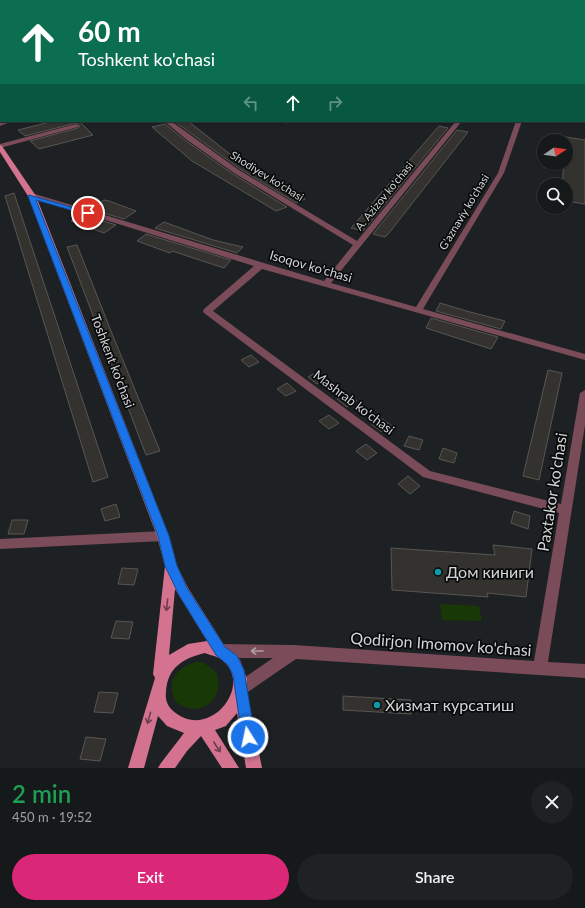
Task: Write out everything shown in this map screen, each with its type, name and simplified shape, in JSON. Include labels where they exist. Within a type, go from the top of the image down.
[{"type":"main road","name":"Toshkent ko'chasi","points":[[0,147],[32,196],[164,536],[171,566],[183,592],[221,651]]},
{"type":"main road","points":[[171,566],[159,698],[166,714],[180,725],[201,727],[221,720],[234,706],[240,689]]},
{"type":"main road","points":[[136,768],[160,681],[167,665],[180,654],[196,648],[205,647],[221,651],[227,655],[236,667],[239,674],[240,689],[254,768]]},
{"type":"main road","points":[[166,768],[182,746],[201,727]]},
{"type":"main road","points":[[201,727],[230,768]]},
{"type":"street","name":"Shodiyev ko'chasi","points":[[168,122],[192,142],[225,164],[358,245]]},
{"type":"street","name":"A. Azizov ko'chasi","points":[[326,284],[458,122]]},
{"type":"street","name":"G'aznaviy ko'chasi","points":[[418,310],[501,173],[519,122]]},
{"type":"street","points":[[0,147],[76,126]]},
{"type":"street","name":"Isoqov ko'chasi","points":[[32,196],[261,265],[585,358]]},
{"type":"street","name":"Mashrab ko'chasi","points":[[261,265],[207,311],[427,474],[565,510]]},
{"type":"street","name":"Paxtakor ko'chasi","points":[[540,668],[585,393]]},
{"type":"street","points":[[0,544],[164,536]]},
{"type":"street","name":"Qodirjon Imomov ko'chasi","points":[[221,651],[294,652],[585,671]]},
{"type":"street","points":[[240,689],[294,652]]},
{"type":"green space","points":[[440,604],[479,606],[482,621],[442,620]]},
{"type":"green space","points":[[197,662],[204,663],[216,672],[218,682],[217,691],[214,698],[201,708],[193,709],[184,707],[176,702],[172,688],[175,676],[179,671],[190,664]]},
{"type":"building","points":[[50,122],[80,122],[93,135],[39,149],[30,141],[78,128],[80,126],[76,123],[25,136],[18,130]]},
{"type":"building","points":[[175,122],[189,122],[231,155],[305,199],[296,203],[240,169]]},
{"type":"building","points":[[165,124],[186,141],[233,174],[287,207],[276,211],[192,161],[152,127]]},
{"type":"building","points":[[439,126],[448,128],[363,231],[351,228]]},
{"type":"building","points":[[457,130],[468,132],[389,233],[385,237],[373,234]]},
{"type":"building","points":[[573,138],[585,140],[585,204],[573,202],[573,178],[563,178],[563,170],[573,170]]},
{"type":"building","points":[[14,193],[108,477],[93,482],[5,196]]},
{"type":"building","points":[[104,200],[136,211],[124,219],[90,209]]},
{"type":"building","points":[[82,214],[116,225],[104,233],[71,221]]},
{"type":"building","points":[[164,222],[213,240],[243,247],[237,253],[155,228]]},
{"type":"building","points":[[146,234],[231,260],[224,268],[172,251],[170,253],[137,241]]},
{"type":"building","points":[[77,245],[160,451],[146,455],[67,247]]},
{"type":"building","points":[[440,303],[505,321],[501,329],[436,311]]},
{"type":"building","points":[[431,318],[498,337],[491,349],[426,328]]},
{"type":"building","points":[[251,355],[259,362],[249,367],[241,360]]},
{"type":"building","points":[[548,370],[562,373],[539,480],[523,476]]},
{"type":"building","points":[[317,372],[326,379],[317,384],[308,377]]},
{"type":"building","points":[[287,383],[296,391],[286,396],[277,389]]},
{"type":"building","points":[[347,393],[357,401],[347,407],[337,399]]},
{"type":"building","points":[[329,415],[339,423],[329,429],[319,421]]},
{"type":"building","points":[[381,418],[392,426],[382,432],[371,424]]},
{"type":"building","points":[[409,436],[423,440],[419,450],[404,446]]},
{"type":"building","points":[[366,444],[377,453],[367,460],[356,451]]},
{"type":"building","points":[[443,448],[457,453],[454,463],[439,459]]},
{"type":"building","points":[[408,476],[420,486],[410,494],[398,484]]},
{"type":"building","points":[[116,504],[120,517],[105,521],[101,509]]},
{"type":"building","points":[[514,511],[530,516],[528,529],[511,523]]},
{"type":"building","points":[[12,520],[28,520],[24,534],[8,534]]},
{"type":"building","name":"Дом киниги","points":[[493,545],[532,549],[526,597],[487,593],[488,597],[392,590],[391,548],[495,555]]},
{"type":"building","points":[[122,568],[138,569],[134,585],[118,584]]},
{"type":"building","points":[[116,621],[133,622],[129,639],[111,638]]},
{"type":"building","points":[[99,692],[118,693],[113,713],[94,712]]},
{"type":"building","name":"Хизмат курсатиш","points":[[343,696],[411,700],[411,714],[343,710]]},
{"type":"building","points":[[86,737],[106,739],[100,761],[80,759]]},
{"type":"place","name":"Дом киниги","points":[[438,572]]},
{"type":"place","name":"Хизмат курсатиш","points":[[377,705]]},
{"type":"route","points":[[88,213],[32,196],[164,536],[171,566],[183,592],[221,651],[232,661],[239,674],[248,737]]}]
